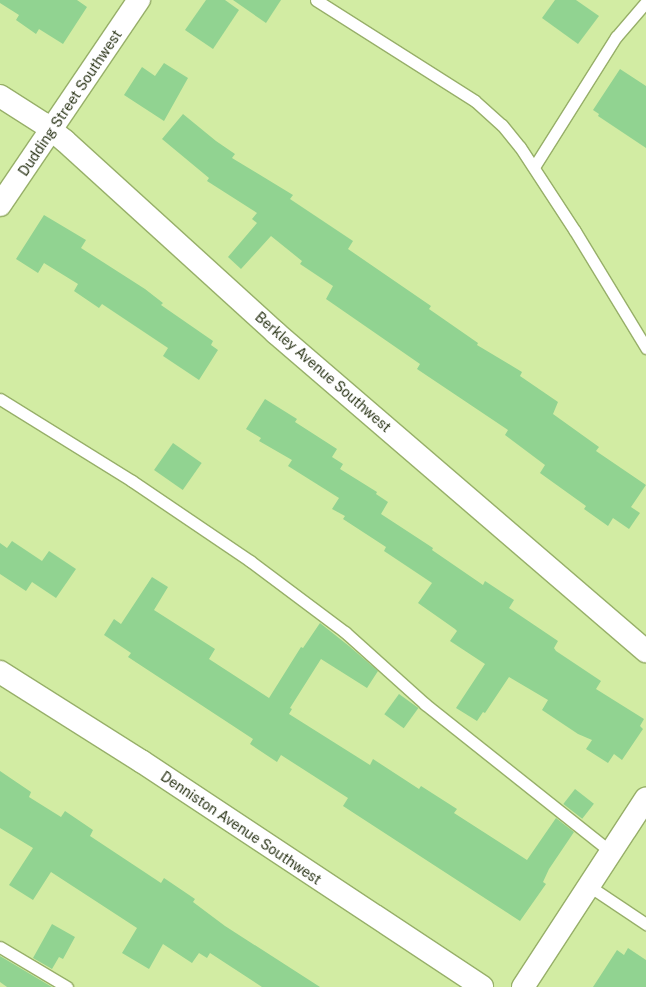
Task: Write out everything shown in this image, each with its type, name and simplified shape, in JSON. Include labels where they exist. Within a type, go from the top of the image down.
[{"type":"street","name":"Dudding Street Southwest","points":[[0,205],[139,0]]},
{"type":"street","name":"Berkley Avenue Southwest","points":[[0,96],[51,130],[276,333],[646,651]]},
{"type":"street","name":"Denniston Avenue Southwest","points":[[0,672],[141,761],[482,987]]},
{"type":"street","points":[[523,987],[646,798]]},
{"type":"lane","points":[[316,0],[476,101],[502,125],[534,167],[646,348]]},
{"type":"lane","points":[[534,167],[616,37],[646,2]]},
{"type":"lane","points":[[0,399],[132,481],[250,561],[345,632],[425,704],[611,852]]},
{"type":"lane","points":[[589,886],[646,924]]},
{"type":"lane","points":[[0,947],[66,987]]},
{"type":"building","points":[[0,0],[77,0],[87,7],[63,44],[39,29],[36,34],[16,20],[19,15],[0,3]]},
{"type":"building","points":[[206,0],[225,0],[239,10],[213,49],[185,30]]},
{"type":"building","points":[[233,0],[281,0],[266,23]]},
{"type":"building","points":[[555,0],[576,0],[599,16],[578,44],[542,18]]},
{"type":"building","points":[[164,63],[188,78],[164,121],[124,95],[142,67],[155,76]]},
{"type":"building","points":[[620,69],[646,86],[646,148],[598,116],[599,114],[593,110]]},
{"type":"building","points":[[183,114],[235,154],[232,158],[293,195],[290,199],[353,241],[348,249],[431,306],[429,309],[478,343],[477,345],[522,372],[520,376],[558,402],[553,414],[599,447],[596,451],[646,485],[631,507],[640,513],[629,529],[613,518],[608,526],[584,509],[586,506],[540,473],[545,465],[505,435],[508,430],[417,369],[420,364],[326,299],[333,286],[300,264],[302,261],[271,236],[241,269],[228,257],[257,223],[252,219],[257,213],[207,181],[209,178],[162,139]]},
{"type":"building","points":[[44,215],[86,240],[81,248],[145,289],[163,303],[161,305],[213,341],[211,345],[218,350],[199,380],[163,356],[168,348],[102,304],[99,308],[74,291],[78,284],[44,263],[38,273],[16,259]]},
{"type":"building","points":[[265,399],[297,419],[295,422],[337,449],[332,457],[343,464],[340,469],[377,492],[376,494],[388,502],[381,514],[433,548],[432,550],[483,585],[485,581],[514,600],[509,608],[558,641],[554,648],[556,651],[601,681],[596,689],[644,719],[640,726],[643,729],[622,760],[614,754],[608,763],[586,749],[592,740],[578,734],[542,710],[548,700],[509,677],[485,713],[483,712],[477,721],[456,708],[485,664],[450,641],[457,631],[418,603],[432,583],[384,551],[386,547],[343,519],[345,516],[332,509],[339,498],[288,466],[292,460],[259,441],[261,438],[246,429]]},
{"type":"building","points":[[173,443],[202,463],[183,490],[154,470]]},
{"type":"building","points":[[12,541],[42,561],[49,551],[76,569],[56,598],[32,582],[26,591],[0,574],[0,543],[7,548]]},
{"type":"building","points":[[152,577],[168,587],[154,610],[215,649],[209,659],[269,698],[301,647],[303,648],[320,623],[378,671],[367,688],[321,659],[290,708],[292,709],[289,714],[370,765],[373,759],[419,789],[421,786],[457,809],[454,813],[527,860],[556,818],[574,832],[549,869],[543,882],[546,884],[520,921],[343,806],[348,798],[281,755],[277,762],[250,744],[253,739],[128,657],[131,653],[104,635],[114,619],[121,624]]},
{"type":"building","points":[[399,694],[418,708],[404,728],[384,714]]},
{"type":"building","points":[[0,771],[31,792],[29,797],[61,817],[65,811],[93,830],[90,836],[161,883],[164,878],[195,899],[193,902],[225,926],[320,987],[262,987],[210,953],[207,958],[199,953],[192,963],[163,944],[149,969],[122,953],[137,928],[51,872],[33,900],[9,885],[33,848],[0,828]]},
{"type":"building","points":[[575,789],[594,804],[582,819],[563,804]]},
{"type":"building","points":[[52,924],[75,937],[63,959],[59,957],[52,969],[33,958]]},
{"type":"building","points":[[628,948],[646,960],[646,987],[593,987],[617,950],[624,955]]},
{"type":"building","points":[[0,956],[52,987],[7,987],[0,982]]}]
